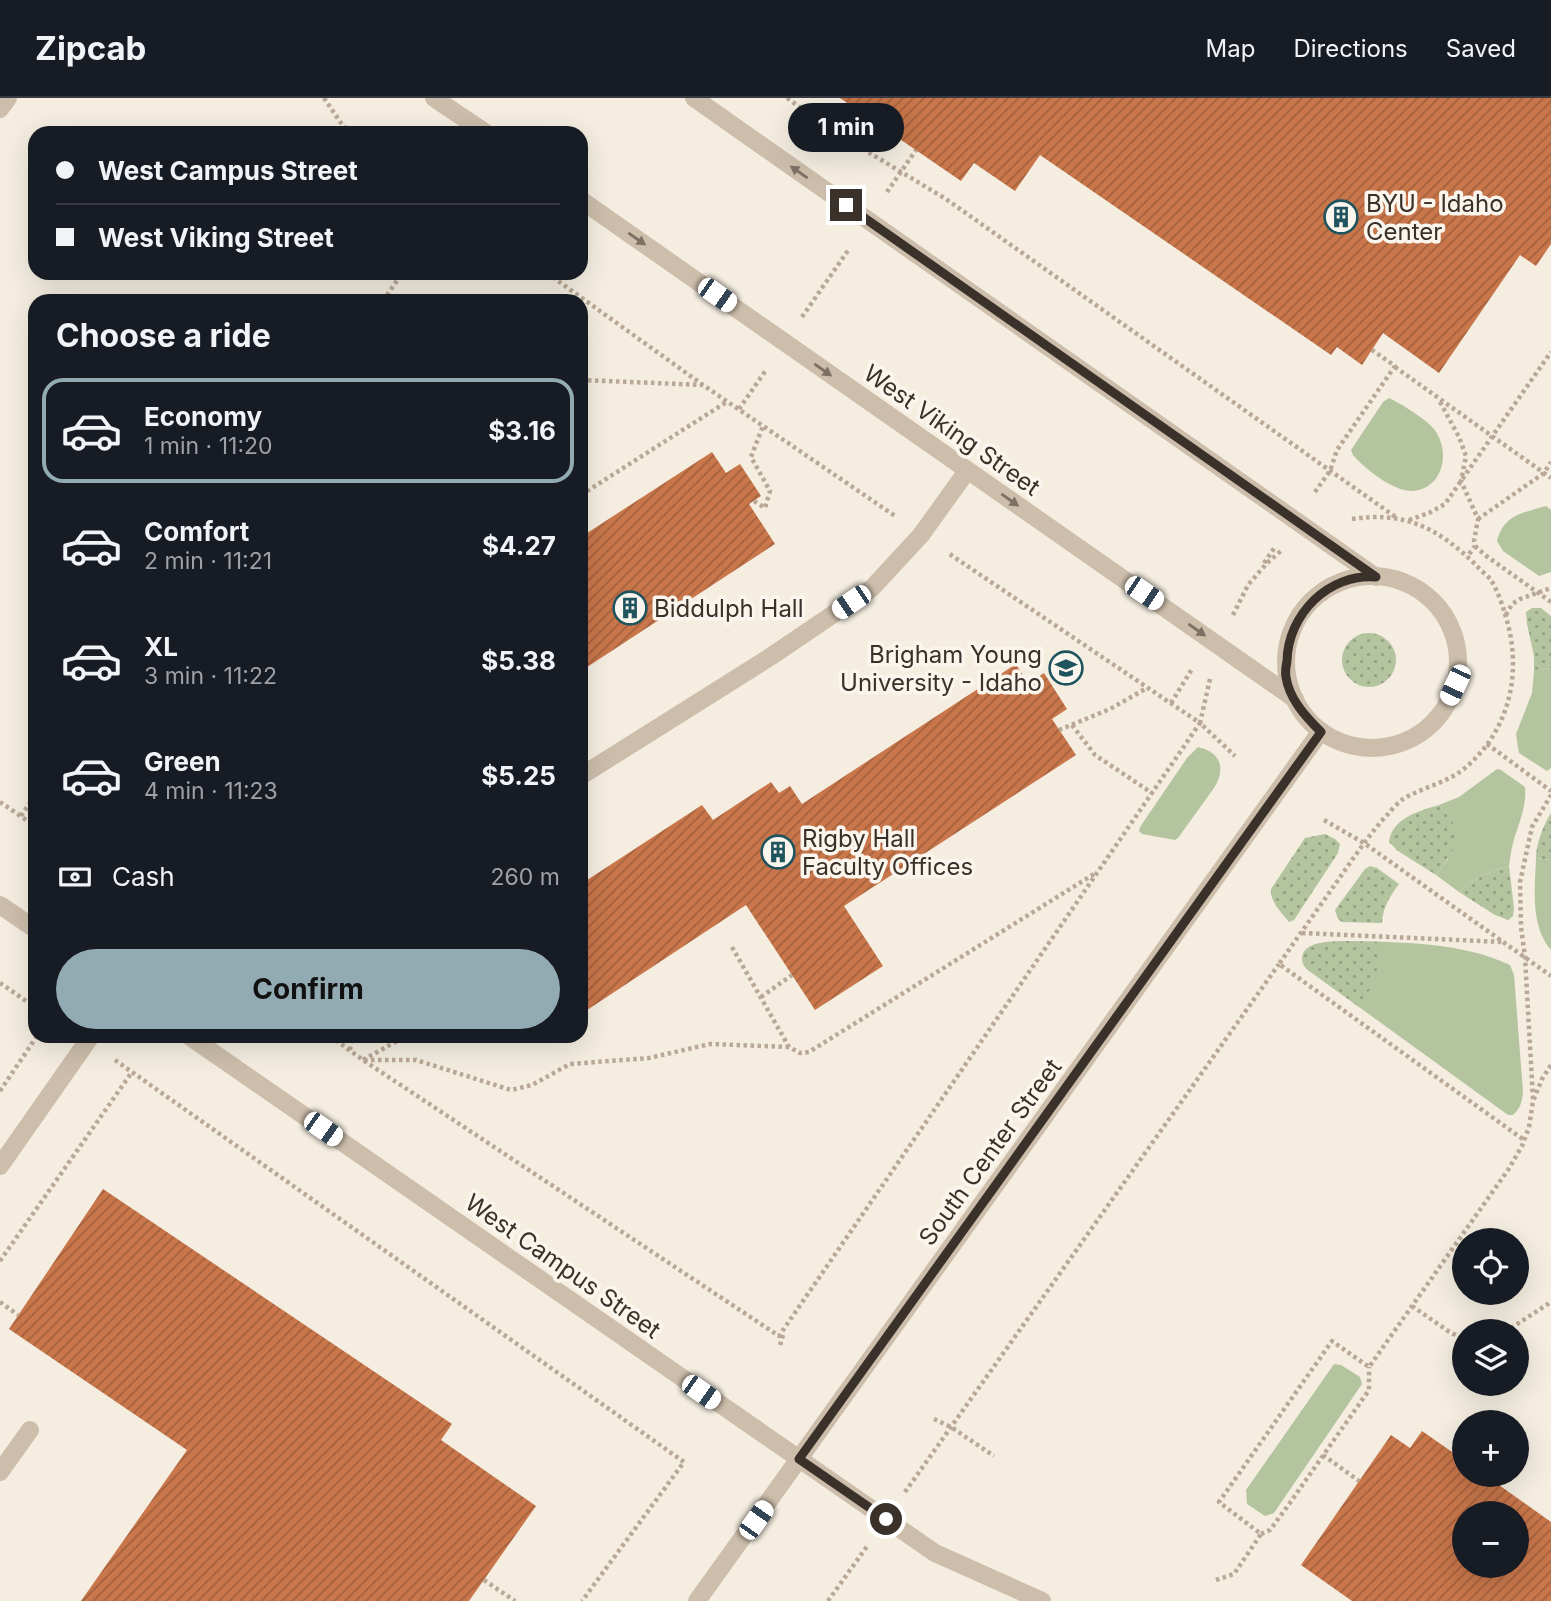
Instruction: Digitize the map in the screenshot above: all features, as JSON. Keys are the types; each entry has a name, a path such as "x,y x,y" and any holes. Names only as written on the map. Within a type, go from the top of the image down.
{"street":[{"path":"0,109 8,98"},
{"path":"435,98 476,126"},
{"path":"694,98 1376,577"},
{"name":"West Viking Street","path":"588,205 1295,699"},
{"path":"588,772 770,657 872,588 921,535 967,471"},
{"path":"1362,576 1376,577 1391,579 1416,589 1438,607 1452,631 1458,658 1455,685 1444,711 1425,730 1401,744 1373,748 1346,745 1321,732 1306,717 1286,678 1287,651 1295,624 1312,601 1335,584 1362,576"},
{"name":"South Center Street","path":"697,1601 1321,732"},
{"path":"0,905 28,924"},
{"path":"0,1166 86,1043"},
{"name":"West Campus Street","path":"199,1043 935,1553 1042,1601"},
{"path":"0,1472 30,1430"}],"path":[{"path":"324,98 343,126"},
{"path":"787,98 835,132 946,199 1399,519"},
{"path":"739,409 916,150"},
{"path":"557,280 576,294"},
{"path":"588,302 921,535 1200,723 1235,756"},
{"path":"1371,350 1551,478"},
{"path":"1408,520 1429,513 1445,503 1551,353"},
{"path":"340,1043 779,1336 1200,723 1219,645 1248,585 1266,563 1286,546 1302,524 1330,471 1337,450 1395,366"},
{"path":"588,380 703,385"},
{"path":"1438,398 1466,456 1461,481 1478,519 1475,546 1551,602"},
{"path":"588,491 728,401"},
{"path":"754,501 765,508 770,491 751,457 763,426"},
{"path":"1478,519 1544,473 1551,462"},
{"path":"828,1601 1364,843 1403,800 1444,782 1464,769 1495,733 1508,705 1514,677 1513,649 1502,603 1490,580 1467,556 1434,532 1408,520 1366,517 1302,524 1248,585"},
{"path":"1467,556 1475,546"},
{"path":"1506,616 1512,604 1520,599 1551,588"},
{"path":"1059,730 1110,709 1147,688"},
{"path":"1072,724 1095,755 1152,793"},
{"path":"1216,1580 1234,1574 1261,1534 1270,1530 1369,1391 1370,1367 1508,1170 1529,1127 1533,1101 1520,882 1532,827 1551,793 1487,744"},
{"path":"0,802 28,821"},
{"path":"21,816 28,806"},
{"path":"1324,820 1364,843 1551,976"},
{"path":"363,1060 416,1060 511,1090 532,1085 570,1064 649,1058 710,1044 789,1047 800,1053 809,1052 1098,871"},
{"path":"1301,933 1504,942"},
{"path":"732,947 789,1047"},
{"path":"1279,964 1524,1140"},
{"path":"761,997 792,975"},
{"path":"0,983 28,1002"},
{"path":"0,1090 32,1043"},
{"path":"95,1043 132,1072 684,1462 582,1601"},
{"path":"350,1050 351,1043"},
{"path":"363,1060 393,1043"},
{"path":"1533,1101 1551,1065"},
{"path":"0,1261 132,1072"},
{"path":"0,1302 18,1315"},
{"path":"1525,1319 1551,1302"},
{"path":"1412,1306 1452,1333"},
{"path":"780,1345 786,1327"},
{"path":"1261,1534 1219,1502 1332,1341 1370,1367"},
{"path":"934,1419 951,1427 994,1456"},
{"path":"1323,1455 1359,1481"},
{"path":"484,1580 515,1601"}],"green space":[{"path":"1389,398 1426,421 1439,438 1443,458 1441,468 1438,476 1423,489 1405,490 1388,483 1365,467 1351,450 1383,402"},
{"path":"1546,506 1551,510 1551,572 1539,576 1503,551 1497,541 1504,525 1510,520 1522,513"},
{"path":"1532,608 1541,608 1551,616 1551,668 1534,671 1526,612"},
{"path":"1369,633 1388,641 1396,660 1388,679 1369,687 1350,679 1342,660 1350,641"},
{"path":"1551,668 1551,768 1547,771 1519,753 1516,734 1532,693 1534,671"},
{"path":"1198,747 1212,753 1219,762 1220,774 1214,788 1175,840 1142,834 1140,827 1187,758"},
{"path":"1497,769 1525,787 1523,809 1509,866 1482,876 1459,892 1436,875 1448,859 1449,817 1439,805 1459,797"},
{"path":"1439,805 1452,822 1456,835 1450,854 1436,875 1398,851 1389,842 1395,827 1401,821"},
{"path":"1551,813 1551,860 1536,858 1540,835"},
{"path":"1325,834 1340,844 1338,853 1294,920 1289,922 1274,903 1271,889 1305,838"},
{"path":"1536,858 1551,860 1551,950 1540,929 1535,906"},
{"path":"1370,866 1399,884 1388,902 1382,923 1342,922 1335,910"},
{"path":"1509,866 1514,908 1513,916 1508,920 1495,915 1459,892 1482,876"},
{"path":"1347,941 1409,943 1451,948 1491,957 1510,965 1514,975 1523,1092 1521,1104 1513,1115 1508,1115 1304,965 1303,954 1311,946"},
{"path":"1347,941 1382,942 1376,976 1359,1007 1308,970 1302,961 1306,949 1311,946"},
{"path":"1334,1364 1341,1365 1360,1377 1362,1384 1274,1513 1265,1516 1247,1504 1246,1490"}],"building":[{"name":"BYU - Idaho Center","path":"840,98 1551,98 1551,244 1536,266 1520,255 1439,373 1383,333 1362,365 1337,347 1331,355 1040,155 1015,191 974,163 961,181"},
{"name":"Biddulph Hall","path":"712,452 726,473 740,464 761,496 749,504 775,544 588,666 588,532"},
{"name":"Rigby Hall Faculty Offices","path":"1016,664 1028,684 1044,673 1067,709 1052,719 1076,755 844,906 883,966 815,1010 746,905 588,1009 588,879 702,805 713,820 771,782 779,793 790,786 802,804"},
{"path":"103,1189 452,1424 441,1440 536,1506 469,1601 81,1601 187,1450 9,1329"},
{"path":"1422,1431 1452,1452 1452,1487 1502,1487 1522,1501 1452,1501 1452,1578 1529,1578 1529,1506 1551,1522 1551,1601 1352,1601 1301,1565 1391,1435 1410,1448"}],"place":[{"name":"BYU - Idaho Center","path":"1341,217"},
{"name":"Biddulph Hall","path":"630,608"},
{"name":"Brigham Young University - Idaho","path":"1066,668"},
{"name":"Rigby Hall Faculty Offices","path":"778,852"}],"route":[{"path":"846,205 1376,577 1362,576 1335,584 1312,601 1295,624 1287,651 1286,678 1306,717 1321,732 799,1459 886,1519"}]}
